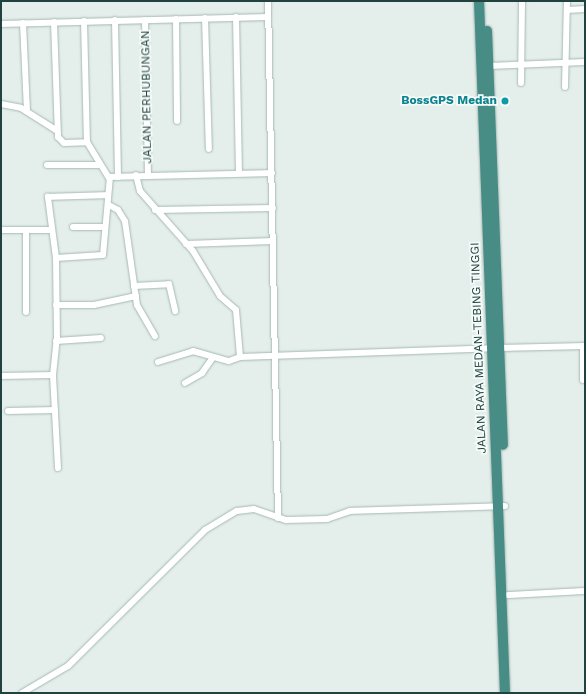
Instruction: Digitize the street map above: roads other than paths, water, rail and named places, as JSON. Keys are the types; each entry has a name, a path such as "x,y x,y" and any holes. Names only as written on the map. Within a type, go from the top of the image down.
{"highway":[{"name":"JALAN RAYA MEDAN-TEBING TINGGI","path":"479,1 496,348"},
{"name":"JALAN RAYA MEDAN-TEBING TINGGI","path":"486,1 506,693"},
{"name":"JALAN RAYA MEDAN-TEBING TINGGI","path":"501,507 508,595 511,693"}],"street":[{"path":"268,1 278,518"},
{"path":"521,83 522,1"},
{"path":"565,87 567,64 566,1"},
{"path":"567,10 585,9"},
{"path":"236,17 239,173"},
{"path":"1,24 268,17"},
{"path":"205,18 209,149"},
{"path":"176,19 177,121"},
{"path":"115,20 118,176"},
{"name":"JALAN PERHUBUNGAN","path":"145,20 148,175"},
{"path":"56,258 102,256 104,212 109,205 109,178 87,142 84,21"},
{"path":"54,22 56,130 61,142 87,142"},
{"path":"23,23 27,111"},
{"path":"489,66 522,66 585,62"},
{"path":"1,104 27,111 56,130"},
{"path":"47,165 100,165"},
{"path":"109,178 136,175 272,173"},
{"path":"136,175 138,186 155,210 186,244 220,296 239,314 240,357"},
{"path":"58,468 53,375 56,341 56,258 51,230 48,197 108,195"},
{"path":"109,205 118,210 125,222 136,296 155,336"},
{"path":"155,210 273,208"},
{"path":"73,227 104,227"},
{"path":"1,230 26,232 51,230"},
{"path":"26,232 26,312"},
{"path":"186,244 273,241"},
{"path":"134,286 169,284 175,311"},
{"path":"56,306 94,305 136,296"},
{"path":"56,341 101,338"},
{"path":"158,362 193,351 232,361 240,357 584,346 583,380"},
{"path":"185,383 202,373 213,357"},
{"path":"1,376 53,375"},
{"path":"8,411 55,410"},
{"path":"22,693 68,666 218,520 246,508 278,518 326,519 350,511 501,507"},
{"path":"508,595 585,591"}],"place":[{"name":"BossGPS Medan","path":"505,101"}]}
